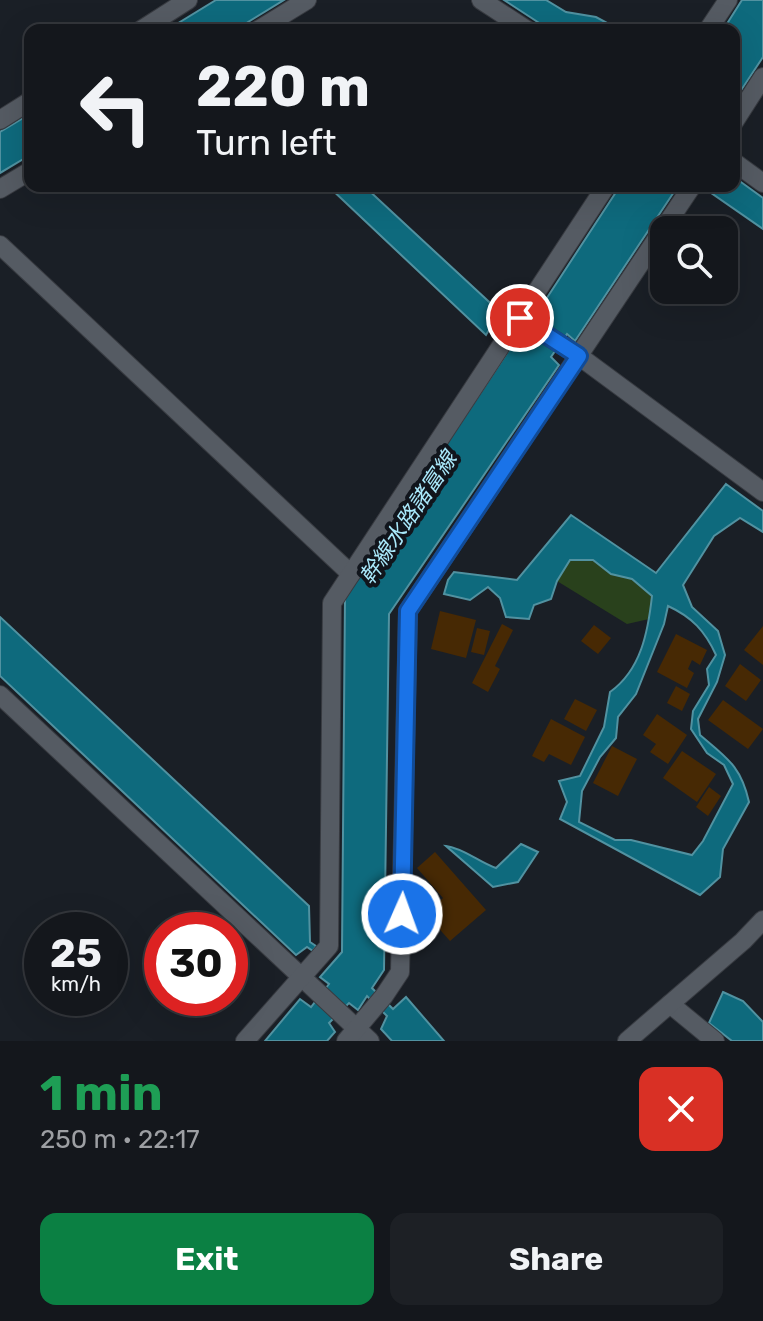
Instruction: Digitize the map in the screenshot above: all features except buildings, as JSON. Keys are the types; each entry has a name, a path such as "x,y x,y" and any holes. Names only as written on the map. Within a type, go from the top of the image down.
{"street":[{"path":"150,24 188,0"},
{"path":"268,24 307,0"},
{"path":"481,0 518,24"},
{"path":"712,24 728,0"},
{"path":"740,113 763,77"},
{"path":"1,117 24,104"},
{"path":"740,166 763,183"},
{"path":"0,189 24,175"},
{"path":"245,1041 308,984 329,946 332,603 526,322 602,192"},
{"path":"0,695 308,984 354,1032 400,972 408,611 688,192"},
{"path":"0,245 351,574"},
{"path":"526,322 579,356 763,492"},
{"path":"627,1041 763,920"},
{"path":"670,1004 715,1041"}],"green space":[{"path":"570,560 593,560 611,574 632,579 652,596 649,619 627,624 557,581"}],"water":[{"path":"216,0 284,0 245,24 177,24"},
{"path":"504,0 546,0 566,12 596,17 609,24 541,24"},
{"path":"742,0 763,0 763,57 740,92 740,24 727,24"},
{"path":"24,118 24,159 0,173 0,132"},
{"path":"740,181 763,198 763,229 710,192 740,192"},
{"path":"334,192 370,192 500,312 486,335"},
{"name":"幹線水路諸富線","path":"616,192 674,192 658,216 650,216 650,228 575,341 567,334 551,357 559,365 389,614 384,970 372,988 393,1009 406,997 444,1041 392,1041 381,1029 387,1016 367,996 358,1010 349,1003 329,1023 335,1032 327,1041 265,1041 300,999 311,1007 329,984 320,977 342,952 345,596 517,338 527,342 542,318 537,313"},
{"path":"726,484 763,511 763,532 740,518 714,536 683,585 692,607 718,631 725,655 717,682 698,719 700,735 737,771 749,802 723,849 720,877 700,895 560,819 567,802 559,781 580,776 604,727 610,692 629,673 641,649 652,596 632,579 611,574 593,560 570,560 557,581 551,599 534,605 529,619 506,617 500,598 488,587 470,600 444,594 454,572 517,580 571,515 656,573","holes":["668,606 697,626 716,655 707,669 709,685 693,711 691,729 707,753 724,765 733,784 703,841 692,855 631,840 615,840 579,822 582,791 600,757 616,738 618,717 636,694"]},
{"path":"0,617 309,906 310,942 316,946 313,951 307,947 296,955 0,676"},
{"path":"521,844 538,852 518,882 493,887 446,846 459,849 496,868"},
{"path":"723,992 743,1001 763,1022 763,1041 732,1041 709,1023"}],"route":[{"path":"402,914 408,611 579,356 520,318"}]}
